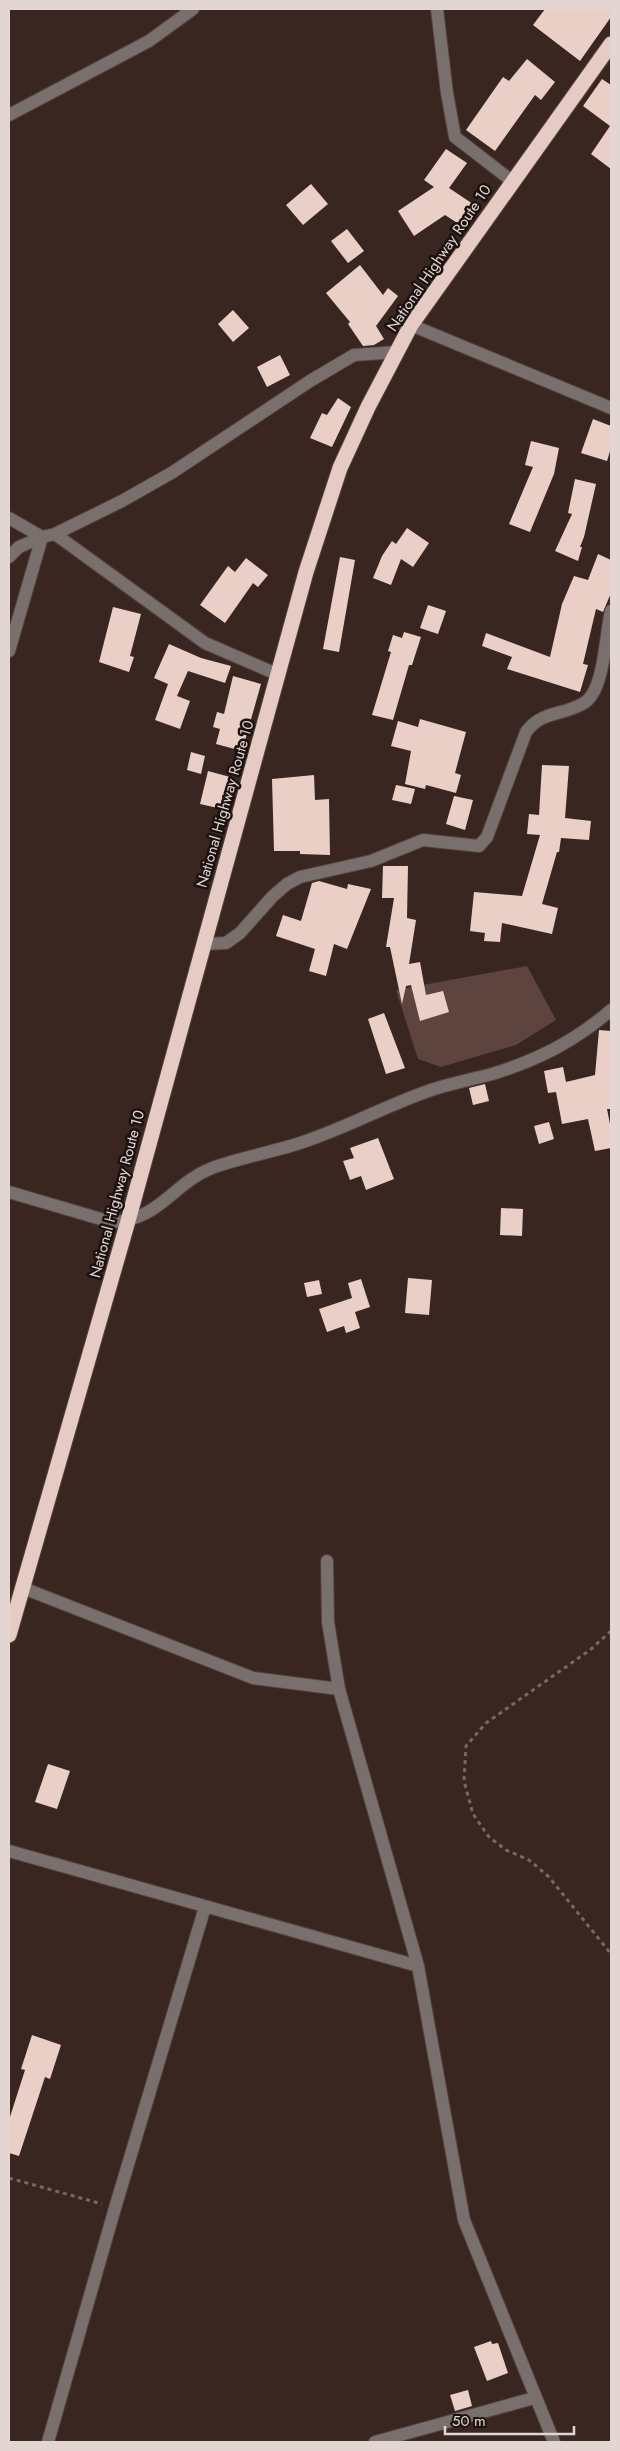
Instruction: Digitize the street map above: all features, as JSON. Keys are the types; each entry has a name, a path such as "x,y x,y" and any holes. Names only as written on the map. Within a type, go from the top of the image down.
{"highway":[{"name":"National Highway Route 10","path":"9,1635 128,1222 306,572 340,468 368,406 411,325 611,44"}],"street":[{"path":"9,115 149,41 193,9"},
{"path":"437,9 447,93 455,137 512,181"},
{"path":"411,325 611,408"},
{"path":"9,557 19,547 122,501 173,472 310,381 354,355 396,352"},
{"path":"9,518 49,535 204,643 279,675"},
{"path":"9,651 49,535"},
{"path":"204,944 226,943 240,933 273,896 287,884 300,878 371,861 423,840 479,846 487,837 526,732 534,721 585,703 597,686 608,647 611,611"},
{"path":"9,1192 112,1222 128,1222 148,1214 187,1181 212,1168 303,1142 434,1089 493,1073 558,1049 579,1036 611,1010"},
{"path":"327,1561 328,1622 339,1689 418,1966 464,2220 534,2398 554,2442"},
{"path":"23,1588 253,1678 339,1689"},
{"path":"9,1850 418,1966"},
{"path":"48,2442 115,2208 205,1907"},
{"path":"375,2442 534,2398"}],"path":[{"path":"611,1632 486,1723 466,1746 464,1781 473,1814 489,1837 506,1850 529,1860 549,1877 611,1954"},
{"path":"9,2178 115,2208"}],"shaded area":[{"path":"527,966 556,1020 516,1045 441,1067 418,1059 396,990"}],"building":[{"path":"545,9 611,9 611,17 580,61 533,25"},
{"path":"527,59 555,82 541,100 535,95 495,151 466,130 503,77 509,81"},
{"path":"602,79 611,85 611,169 591,154 610,126 583,106"},
{"path":"446,149 467,163 449,188 476,206 462,226 445,215 414,236 398,211 434,187 424,180"},
{"path":"311,184 328,204 303,225 286,205"},
{"path":"347,229 364,251 348,263 331,241"},
{"path":"360,265 383,295 388,288 398,296 376,326 384,339 374,345 363,346 348,324 350,322 326,293"},
{"path":"233,310 249,328 233,342 218,324"},
{"path":"280,355 290,375 267,387 257,367"},
{"path":"338,398 351,407 332,447 310,438 322,413 327,415"},
{"path":"593,419 611,426 611,448 607,461 581,453"},
{"path":"531,441 559,448 554,474 530,532 509,524 533,467 525,465"},
{"path":"575,479 596,484 578,561 555,551 572,514 568,513"},
{"path":"407,528 429,543 413,567 401,559 391,585 373,578 382,556 392,541 396,544"},
{"path":"598,554 611,560 611,593 603,612 596,609 583,664 588,665 580,692 507,669 512,657 482,646 486,633 550,657 562,604 574,576 588,580"},
{"path":"340,557 355,560 339,652 323,649"},
{"path":"246,558 268,575 258,587 253,583 225,623 200,605 228,566 235,572"},
{"path":"428,605 446,611 438,634 420,628"},
{"path":"113,607 141,614 130,656 134,657 129,672 99,662"},
{"path":"404,632 421,637 412,665 409,665 393,720 372,715 391,652 388,651 393,635 402,638"},
{"path":"169,644 201,658 231,666 225,683 188,671 177,696 190,701 180,729 155,720 168,684 154,678"},
{"path":"233,676 261,684 242,751 216,744 220,729 213,727 217,712 224,714"},
{"path":"420,719 466,732 455,773 461,775 456,793 426,785 425,789 405,784 411,751 391,746 398,721 418,727"},
{"path":"191,752 205,756 201,774 187,770"},
{"path":"542,765 569,766 565,818 591,821 589,840 561,838 559,852 557,852 542,904 558,908 552,934 502,923 500,942 484,941 485,933 470,931 474,892 522,896 540,835 527,834 529,814 539,815"},
{"path":"208,771 230,777 222,809 200,804"},
{"path":"314,775 315,800 329,799 330,855 300,854 300,851 274,851 272,779"},
{"path":"396,785 415,789 411,804 392,800"},
{"path":"454,796 473,800 465,830 446,824"},
{"path":"383,866 408,866 407,918 416,920 409,964 420,962 426,995 443,991 449,1012 420,1021 411,985 406,986 402,1004 390,947 386,947 394,898 382,898"},
{"path":"319,881 347,889 348,884 371,889 347,949 334,944 326,976 309,971 315,949 276,936 283,915 301,921 312,883"},
{"path":"384,1013 405,1068 386,1074 368,1019"},
{"path":"599,1030 611,1031 611,1109 607,1109 611,1129 611,1148 595,1151 588,1119 562,1124 556,1092 548,1093 544,1071 563,1067 566,1082 595,1075"},
{"path":"485,1084 489,1101 473,1105 469,1088"},
{"path":"549,1122 554,1139 539,1144 534,1126"},
{"path":"378,1138 394,1179 366,1190 361,1176 350,1180 343,1161 354,1158 350,1148"},
{"path":"501,1208 523,1209 522,1236 500,1235"},
{"path":"408,1278 432,1280 429,1315 405,1313"},
{"path":"361,1279 370,1307 355,1312 360,1328 346,1333 344,1326 327,1332 319,1309 352,1298 348,1283"},
{"path":"319,1280 322,1294 307,1297 304,1283"},
{"path":"48,1764 70,1771 57,1809 35,1802"},
{"path":"32,2035 61,2045 50,2079 45,2077 19,2156 9,2153 9,2120 25,2070 21,2069"},
{"path":"491,2341 492,2344 498,2343 508,2373 487,2381 474,2347"},
{"path":"468,2390 472,2406 455,2411 450,2395"}]}
